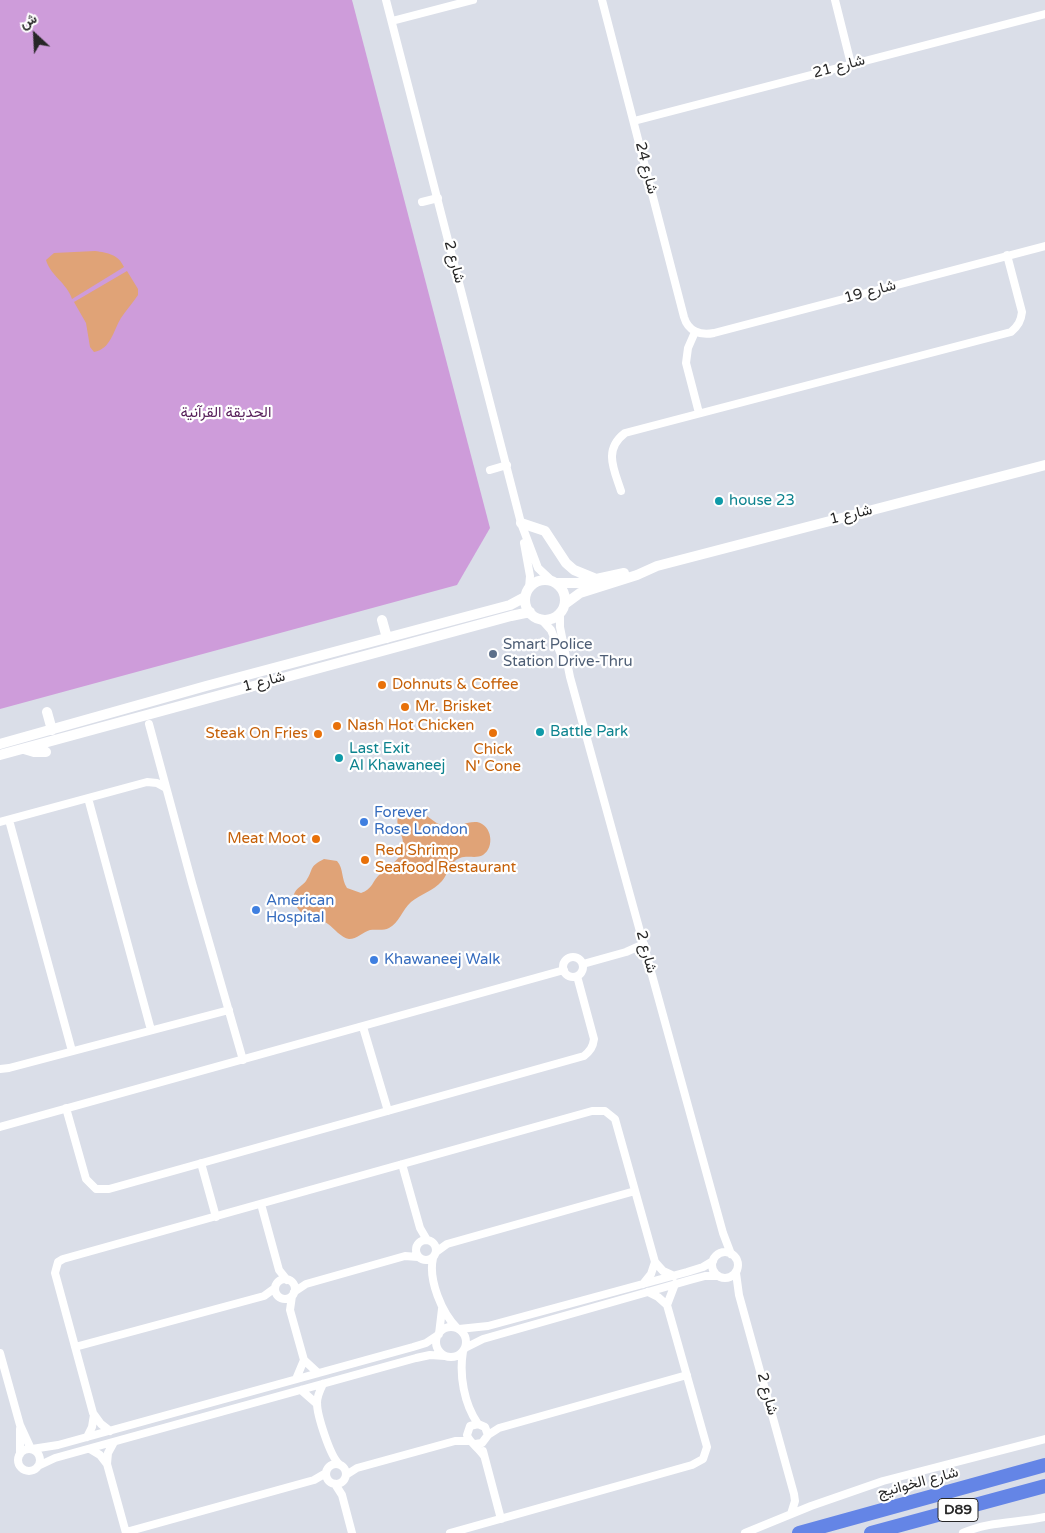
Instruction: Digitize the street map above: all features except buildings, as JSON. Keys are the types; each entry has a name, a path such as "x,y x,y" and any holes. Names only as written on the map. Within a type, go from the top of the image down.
{"highway":[{"name":"شارع الخوانيج","path":"802,1532 1045,1465"},
{"name":"D89","path":"871,1533 1045,1486"}],"street":[{"name":"شارع 2","path":"386,0 522,524 530,576 527,593"},
{"path":"392,21 473,0"},
{"name":"شارع 24","path":"602,0 686,322 695,332"},
{"path":"835,0 851,64"},
{"name":"شارع 21","path":"634,120 1045,14"},
{"path":"422,202 438,198"},
{"name":"شارع 19","path":"695,332 704,334 714,333 1045,246"},
{"path":"621,491 611,456 613,447 625,433 1011,332 1021,320 1022,312 1007,255"},
{"path":"695,332 688,348 686,363 698,413"},
{"path":"490,470 507,465"},
{"name":"شارع 1","path":"554,582 570,584 657,566 1045,465"},
{"name":"شارع 2","path":"522,524 538,568 554,582"},
{"path":"522,524 544,530 566,563 574,570 596,579"},
{"name":"شارع 1","path":"565,604 580,592 637,575 657,566"},
{"path":"539,581 554,582 563,590 565,604 560,614 552,619 542,620 535,617 526,605 527,593 539,581"},
{"name":"شارع 1","path":"0,744 510,605 527,593"},
{"name":"شارع 1","path":"0,755 530,612"},
{"name":"شارع 2","path":"560,614 560,626 568,671 723,1233 731,1254"},
{"path":"382,620 387,638"},
{"name":"شارع 2","path":"542,620 551,630 568,671"},
{"path":"47,712 52,730"},
{"path":"149,724 243,1060"},
{"path":"23,748 34,752 46,752"},
{"path":"147,782 160,767"},
{"path":"0,822 147,782 157,783 166,788"},
{"path":"88,798 151,1030"},
{"path":"9,820 72,1052"},
{"path":"583,964 644,947"},
{"path":"570,957 579,958 583,964 582,972 577,976 569,976 564,970 564,964 570,957"},
{"path":"0,1127 564,970"},
{"path":"66,1108 86,1179 96,1189 109,1189 584,1056 593,1046 594,1039 577,976"},
{"path":"0,1069 72,1052 229,1010"},
{"path":"363,1027 388,1111"},
{"path":"110,1431 94,1415 55,1273 58,1262 68,1257 598,1110 605,1111 616,1119 655,1262 674,1280"},
{"path":"201,1163 216,1217"},
{"path":"402,1164 420,1228 419,1252 431,1269 442,1309 466,1337 461,1377"},
{"path":"434,1255 447,1244 635,1191"},
{"path":"261,1204 279,1270 276,1285 280,1298 290,1310 304,1360 318,1373"},
{"path":"420,1228 430,1241 434,1255 431,1269"},
{"name":"شارع 2","path":"716,1258 723,1233"},
{"path":"430,1241 447,1244"},
{"path":"419,1252 430,1241"},
{"path":"75,1348 264,1296 287,1299 306,1284 419,1252 434,1255"},
{"path":"20,1425 19,1462 23,1468 31,1470 55,1458 423,1356 455,1357 464,1349 483,1339 648,1292 674,1280 703,1268 724,1253 731,1254 737,1261 736,1273 731,1277 705,1276 674,1280 643,1284 488,1326 458,1329 447,1328 420,1345 51,1447 25,1450 20,1454"},
{"path":"716,1258 713,1268 721,1277"},
{"path":"643,1284 651,1274 655,1262"},
{"path":"279,1270 294,1286 290,1310"},
{"name":"شارع 2","path":"736,1273 739,1295 794,1494 794,1508 791,1514"},
{"name":"شارع 2","path":"721,1277 739,1295"},
{"path":"450,1533 698,1463 703,1459 706,1447 667,1305 674,1280"},
{"path":"264,1296 276,1285 289,1281 306,1284"},
{"path":"648,1292 658,1297 667,1305"},
{"path":"442,1309 437,1347 461,1377 472,1413 470,1436 484,1456 501,1519"},
{"path":"0,1352 20,1425 31,1449 36,1451 40,1458 38,1466"},
{"path":"296,1379 304,1360"},
{"path":"486,1439 499,1428 686,1375"},
{"path":"324,1384 317,1404 331,1454 334,1477 342,1495 352,1533"},
{"path":"301,1390 317,1404"},
{"path":"472,1413 482,1425 486,1439 484,1456"},
{"path":"87,1437 92,1427 94,1415"},
{"path":"482,1425 499,1428"},
{"path":"114,1442 108,1453 107,1464 126,1532 314,1480 334,1477 357,1468 455,1441 470,1436 482,1425"},
{"path":"470,1436 486,1439"},
{"path":"745,1533 811,1506 883,1481 1045,1439"},
{"path":"90,1449 100,1455 107,1464"},
{"path":"331,1454 341,1465"},
{"path":"334,1477 333,1464 357,1468"},
{"path":"334,1477 341,1465"},
{"path":"794,1494 804,1503 811,1506"},
{"path":"963,1533 981,1526 1016,1523 1045,1517"}],"green space":[{"name":"الحديقة القرآنية","path":"0,0 352,0 490,528 457,585 0,709"}],"shaded area":[{"path":"95,251 116,257 124,267 72,299 70,293 51,270 46,260 54,253"},
{"path":"127,271 138,289 138,295 121,318 108,343 100,350 94,352 90,347 86,323 74,302"},
{"path":"414,809 448,827 473,822 482,824 486,827 490,837 487,851 480,856 463,857 457,860 451,865 442,881 411,902 395,923 387,929 370,930 349,939 340,935 326,922 310,918 300,911 295,904 295,892 306,881 313,866 324,859 337,861 341,867 347,888 361,893 368,890 378,876 401,854 403,843 397,821 398,817 405,811"}],"place":[{"name":"house 23","path":"719,501"},
{"name":"Smart Police Station Drive-Thru","path":"493,654"},
{"name":"Dohnuts & Coffee","path":"382,685"},
{"name":"Mr. Brisket","path":"405,707"},
{"name":"Nash Hot Chicken","path":"337,726"},
{"name":"Battle Park","path":"540,732"},
{"name":"Chick N' Cone","path":"493,733"},
{"name":"Steak On Fries","path":"318,734"},
{"name":"Last Exit Al Khawaneej","path":"339,758"},
{"name":"Forever Rose London","path":"364,822"},
{"name":"Meat Moot","path":"316,839"},
{"name":"Red Shrimp Seafood Restaurant","path":"365,860"},
{"name":"American Hospital","path":"256,910"},
{"name":"Khawaneej Walk","path":"374,960"}]}
